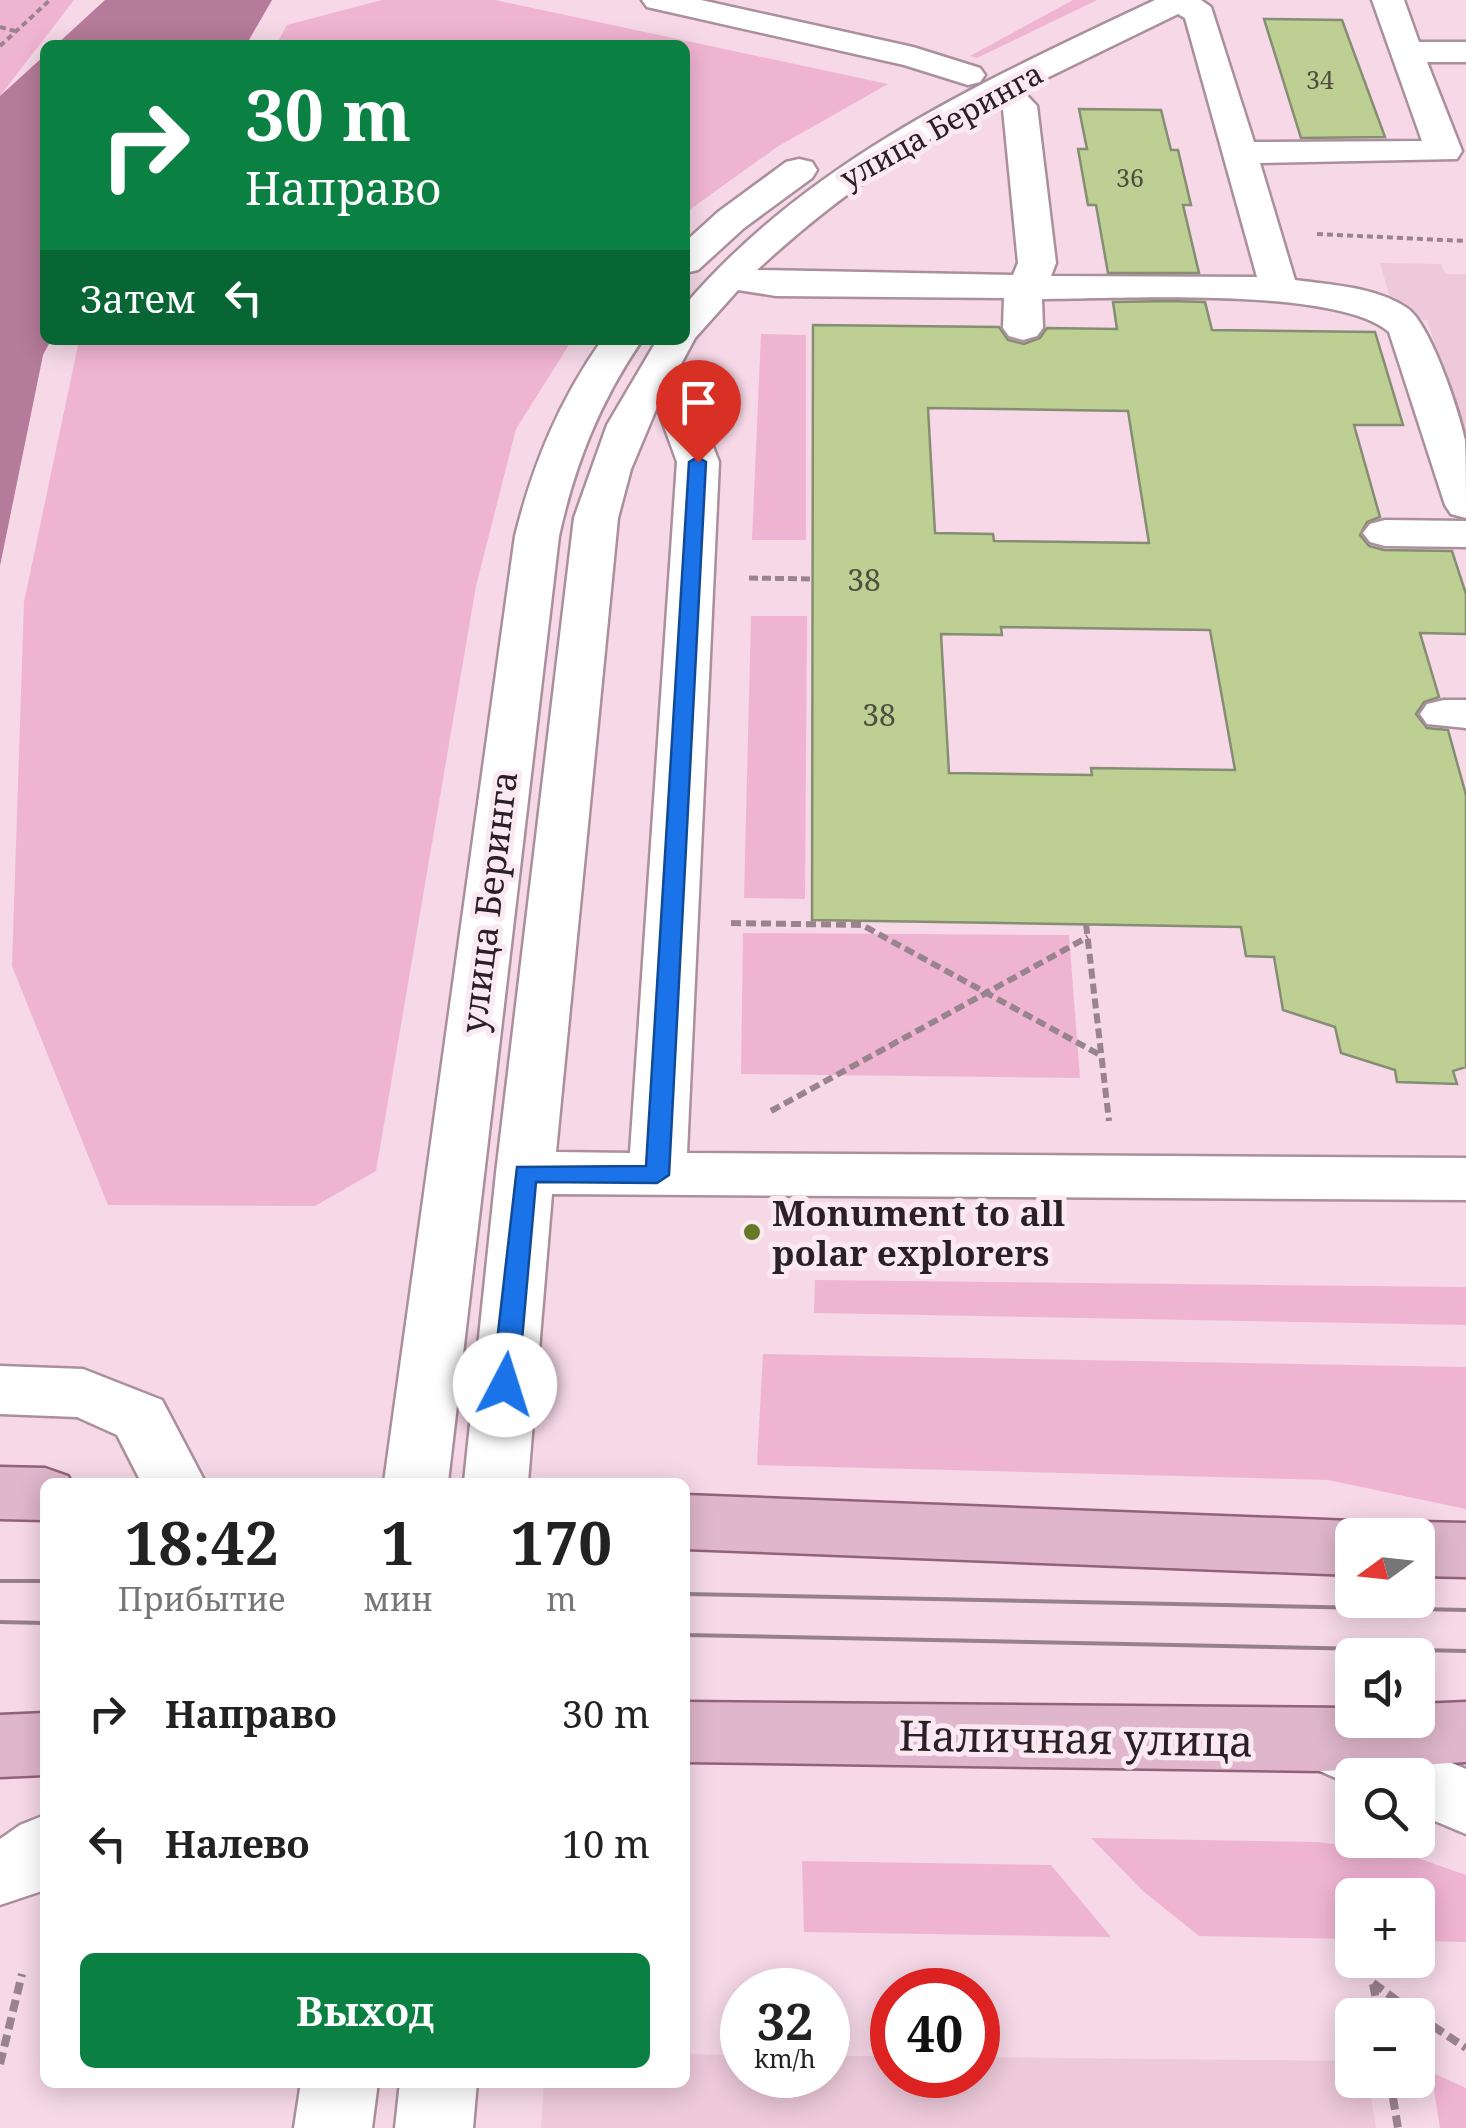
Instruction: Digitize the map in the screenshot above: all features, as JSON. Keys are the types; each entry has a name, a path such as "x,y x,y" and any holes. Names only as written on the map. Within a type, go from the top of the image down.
{"main road":[{"path":"0,1493 40,1494"},
{"path":"690,1522 1335,1547"},
{"path":"1435,1549 1466,1550"},
{"name":"Наличная улица","path":"690,1732 1324,1740 1466,1732"},
{"path":"0,1746 40,1744"}],"street":[{"path":"658,0 913,57 984,82 1020,106 1036,262 1020,304 1023,328"},
{"name":"улица Беринга","path":"690,315 789,220 856,168 984,82 1125,0"},
{"path":"1181,0 1200,14 1280,289"},
{"name":"улица Беринга","path":"690,257 731,220 823,154 1181,0"},
{"path":"1239,153 1444,151 1388,0"},
{"path":"1410,62 1466,52"},
{"path":"1410,62 1466,73"},
{"path":"730,277 776,285 1280,289 1376,307 1396,315 1406,327 1466,505"},
{"name":"улица Беринга","path":"417,1478 538,536 557,454 582,402 658,345"},
{"name":"улица Беринга","path":"496,1478 525,1173 596,518 617,442 660,345"},
{"path":"657,1175 698,462 662,345"},
{"path":"1385,534 1466,534"},
{"path":"525,1173 1466,1179"},
{"path":"0,1390 83,1393 140,1418 171,1478"},
{"path":"1324,1740 1365,1758"},
{"path":"1435,1788 1466,1802"},
{"path":"0,1872 16,1868 40,1851"},
{"path":"334,2128 339,2088"},
{"path":"434,2128 438,2088"}],"path":[{"path":"0,46 50,0"},
{"path":"0,27 15,31"},
{"path":"1377,236 1466,241"},
{"path":"768,579 813,580"},
{"path":"729,924 862,925 1102,1056"},
{"path":"1086,924 1116,1177"},
{"path":"771,1111 1088,937"},
{"path":"0,2064 22,1974"},
{"path":"1375,1998 1373,1983 1394,1998"},
{"path":"1435,2027 1466,2048"},
{"path":"1393,2098 1398,2128"}],"shaded area":[{"path":"0,0 74,0 40,40 0,96"},
{"path":"105,0 272,0 249,40 61,40"},
{"path":"382,0 495,0 682,40 279,40 287,25"},
{"path":"1073,0 1097,0 977,58 970,56"},
{"path":"690,42 888,84 777,147 690,209"},
{"path":"40,60 40,345 48,345 43,355 0,566 0,96"},
{"path":"1380,263 1441,264 1445,274 1466,274 1466,438 1427,320 1396,319"},
{"path":"761,334 806,335 806,540 752,540"},
{"path":"78,345 569,345 516,429 476,586 376,1171 315,1206 108,1205 12,966 24,602"},
{"path":"751,616 807,616 805,899 744,898"},
{"path":"743,933 1069,935 1080,1078 741,1074"},
{"path":"815,1280 1466,1287 1466,1325 814,1313"},
{"path":"763,1354 1466,1367 1466,1509 1328,1480 757,1465"},
{"path":"1091,1838 1335,1844 1335,1858 1417,1858 1466,1875 1466,1942 1435,1941 1435,1878 1335,1878 1335,1939 1199,1936 1143,1891"},
{"path":"802,1861 1051,1865 1111,1937 804,1932"},
{"path":"690,2054 720,2055 720,2098 850,2098 850,2056 870,2056 870,2098 1000,2098 1000,2057 1335,2061 1335,2098 1371,2098 1376,2128 541,2128 544,2088 690,2088"},
{"path":"1435,2074 1466,2088 1466,2128 1440,2128"}],"building":[{"path":"1264,19 1342,20 1385,137 1301,138"},
{"path":"1079,109 1161,110 1171,150 1178,150 1191,205 1183,205 1199,273 1108,273 1096,205 1088,205 1078,149 1087,149"},
{"path":"1113,302 1205,302 1212,330 1375,332 1403,425 1354,425 1380,517 1367,522 1360,535 1369,546 1384,550 1452,551 1466,594 1466,634 1420,633 1439,697 1424,702 1416,714 1427,728 1448,730 1466,795 1466,1067 1453,1071 1457,1084 1397,1082 1395,1070 1341,1053 1335,1027 1283,1010 1274,957 1246,956 1241,927 812,920 813,325 999,327 1008,340 1024,344 1040,338 1047,328 1117,329","holes":["928,408 1128,411 1149,543 994,541 993,534 935,533","1001,627 1210,630 1235,770 1091,768 1092,775 949,773 941,634 1002,635"]}],"tram line":[{"path":"0,1581 40,1581"},
{"path":"690,1594 1466,1610"},
{"path":"0,1622 40,1623"},
{"path":"690,1635 1466,1651"}],"place":[{"name":"Monument to all polar explorers","path":"752,1232"}],"route":[{"path":"505,1385 525,1173 657,1175 698,462"}]}
